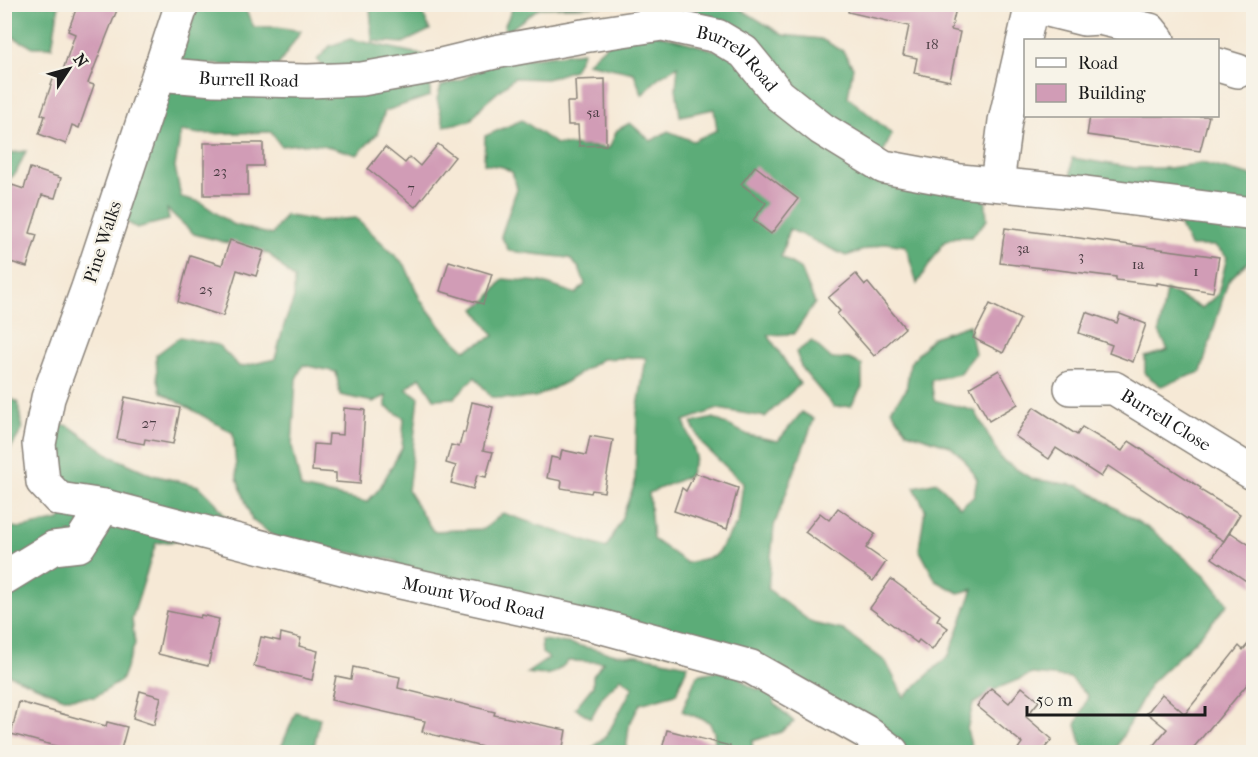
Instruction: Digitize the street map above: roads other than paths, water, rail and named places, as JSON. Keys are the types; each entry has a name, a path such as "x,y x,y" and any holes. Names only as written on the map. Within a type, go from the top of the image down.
{"street":[{"name":"Pine Walks","path":"42,482 39,444 48,398 88,288 182,4"},
{"path":"1024,39 1032,5 1084,19 1099,18 1150,30 1157,39"},
{"name":"Burrell Road","path":"159,74 249,80 362,79 441,65 495,52 662,24 717,36 744,52 779,95 822,129 884,167 960,181 1109,195 1254,214"},
{"path":"997,184 1005,121 1024,39"},
{"name":"Burrell Close","path":"1071,388 1114,388 1254,474"},
{"name":"Mount Wood Road","path":"42,482 59,499 104,506 373,576 592,624 752,667 866,732 892,753"},
{"path":"4,578 53,548 79,545 104,506"}]}
